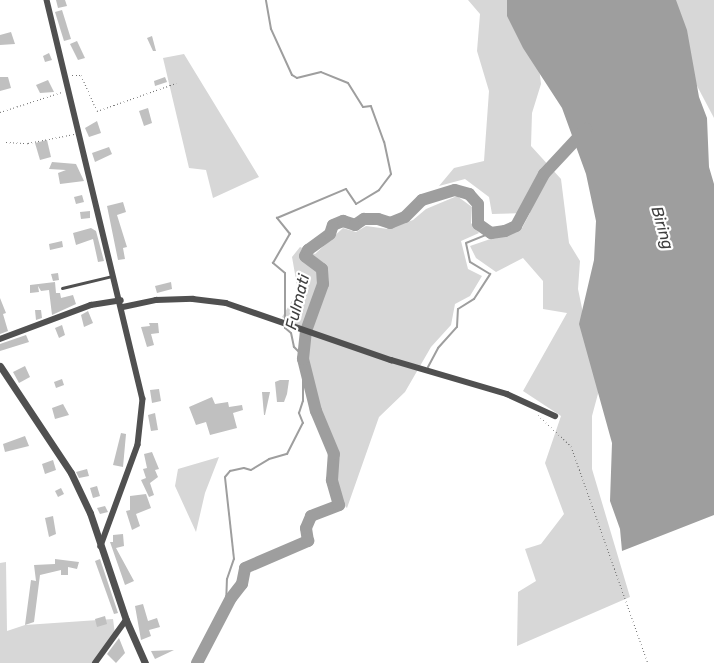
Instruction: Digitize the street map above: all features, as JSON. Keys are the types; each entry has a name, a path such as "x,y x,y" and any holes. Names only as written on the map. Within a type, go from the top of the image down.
{"street":[{"path":"47,0 70,90 112,276 123,307 143,399 138,445 101,546"},
{"path":"123,307 156,300 194,299 226,303 383,357 507,394 555,416"},
{"path":"0,339 91,305 121,300"},
{"path":"0,366 71,473 101,546 126,620 145,663"},
{"path":"95,663 126,620"}],"lane":[{"path":"62,288 112,276"}],"path":[{"path":"66,76 81,75 97,111 176,83"},
{"path":"0,112 70,90"},
{"path":"6,142 28,143 79,132"},
{"path":"535,413 571,446 648,663"}],"shaded area":[{"path":"468,0 531,0 541,84 532,113 531,146 561,179 569,243 580,261 578,289 599,390 592,416 592,469 630,597 517,646 518,592 536,581 525,549 541,544 564,514 545,463 561,416 523,391 567,313 543,309 543,281 523,258 496,272 476,258 470,246 522,228 530,213 492,214 489,197 465,179 439,186 454,168 484,161 489,91 477,51 480,14"},
{"path":"657,0 714,0 714,118 677,48"},
{"path":"184,54 259,177 213,198 206,170 189,168 163,58"},
{"path":"457,196 472,207 471,223 479,233 461,241 468,269 482,276 470,296 455,304 451,325 431,347 405,392 379,417 347,508 338,499 332,480 334,454 309,409 305,343 308,334 282,317 298,291 292,257 300,247 315,254 343,228 356,232 366,226 388,229 413,220 426,209"},
{"path":"219,457 205,493 196,532 175,486 178,469"},
{"path":"6,562 7,631 25,625 113,619 115,634 97,663 0,663 0,563"}],"water":[{"name":"Biring","path":"507,0 676,0 687,30 699,97 707,118 709,167 714,184 714,515 622,551 620,529 610,501 612,443 579,324 594,260 596,221 586,174 562,108 523,48 507,16"}],"building":[{"path":"56,0 65,0 67,6 58,8"},
{"path":"62,10 71,39 64,41 55,12"},
{"path":"11,32 15,44 0,45 0,35"},
{"path":"152,36 156,51 153,51 147,38"},
{"path":"77,41 85,58 78,60 70,44"},
{"path":"49,53 52,60 45,62 43,56"},
{"path":"0,77 8,77 11,88 0,91"},
{"path":"165,77 167,82 155,86 154,81"},
{"path":"48,80 54,92 40,93 36,85"},
{"path":"148,108 152,123 144,126 139,111"},
{"path":"97,121 101,133 89,137 85,128"},
{"path":"47,140 51,157 40,160 35,143"},
{"path":"109,147 112,154 95,162 92,153"},
{"path":"52,162 76,164 84,181 60,184 58,173 66,170 49,169"},
{"path":"82,195 84,202 76,204 74,197"},
{"path":"123,202 126,212 117,215 127,247 123,248 125,259 118,260 107,206"},
{"path":"90,211 90,218 81,219 80,212"},
{"path":"91,228 96,231 104,261 98,262 93,239 76,245 73,233"},
{"path":"62,241 63,247 50,250 49,244"},
{"path":"58,273 59,280 53,281 51,274"},
{"path":"55,282 56,293 60,293 61,298 73,295 76,304 52,315 49,290 41,291 38,286 39,292 30,293 30,285"},
{"path":"171,282 172,289 157,293 155,286"},
{"path":"0,298 6,313 3,314 8,331 0,334"},
{"path":"35,310 41,310 42,318 36,320"},
{"path":"88,311 93,323 84,327 81,315"},
{"path":"149,323 158,323 159,333 151,334 154,345 147,347 141,327 150,326"},
{"path":"62,325 65,335 59,338 55,328"},
{"path":"26,335 29,342 0,351 0,344"},
{"path":"25,366 30,377 19,383 13,372"},
{"path":"62,379 64,385 56,388 54,382"},
{"path":"289,380 284,402 277,402 275,382"},
{"path":"159,389 161,401 152,403 150,390"},
{"path":"262,392 270,392 265,415 264,415"},
{"path":"212,397 215,404 228,402 229,407 242,405 243,410 233,413 237,428 210,435 206,422 196,425 189,407"},
{"path":"63,404 69,415 55,419 52,408"},
{"path":"155,413 158,430 151,431 148,415"},
{"path":"121,433 126,434 123,467 113,465"},
{"path":"25,436 29,446 5,452 3,444"},
{"path":"152,452 159,469 155,470 158,477 150,483 154,495 149,497 141,480 146,478 143,469 147,468 144,454"},
{"path":"53,460 56,470 45,474 42,464"},
{"path":"87,469 89,476 79,478 76,472"},
{"path":"97,486 100,496 93,498 90,488"},
{"path":"61,488 64,494 58,497 55,491"},
{"path":"146,494 151,508 136,514 140,526 132,530 126,511 130,510 130,496"},
{"path":"105,506 108,512 100,514 97,508"},
{"path":"53,516 56,534 49,537 45,518"},
{"path":"123,534 124,546 116,548 134,581 125,585 110,542 113,542 113,535"},
{"path":"55,559 79,562 77,569 68,567 68,575 61,575 61,570 40,575 34,622 25,625 31,580 36,581 34,565 55,564"},
{"path":"100,559 118,613 114,614 95,561"},
{"path":"143,604 148,621 157,618 160,627 149,630 151,636 141,640 135,606"},
{"path":"105,616 107,624 97,627 95,619"},
{"path":"119,638 125,653 116,663 107,654"},
{"path":"174,650 155,659 151,651"}],"waterway":[{"path":"226,606 227,579 234,559 225,477 230,471 244,468 251,470 269,459 287,454 303,423 299,413 303,401 303,356 294,347 291,333 285,328 285,273 273,263 290,234 277,218 346,189 356,204 379,190 391,174 384,142 371,106 363,107 348,83 321,72 297,78 292,75 271,29 266,0"},
{"name":"Fulmati","path":"197,663 231,598 242,584 245,568 308,541 306,528 311,516 339,505 332,480 334,454 316,411 303,359 306,331 323,284 322,269 305,256 308,250 330,234 333,225 343,221 355,225 364,219 378,219 390,223 405,217 422,200 455,190 469,194 478,204 478,224 491,233 505,231 516,226 544,174 586,129"},
{"path":"428,367 438,348 457,327 458,309 474,299 490,274 470,262 466,243 491,233"}]}
